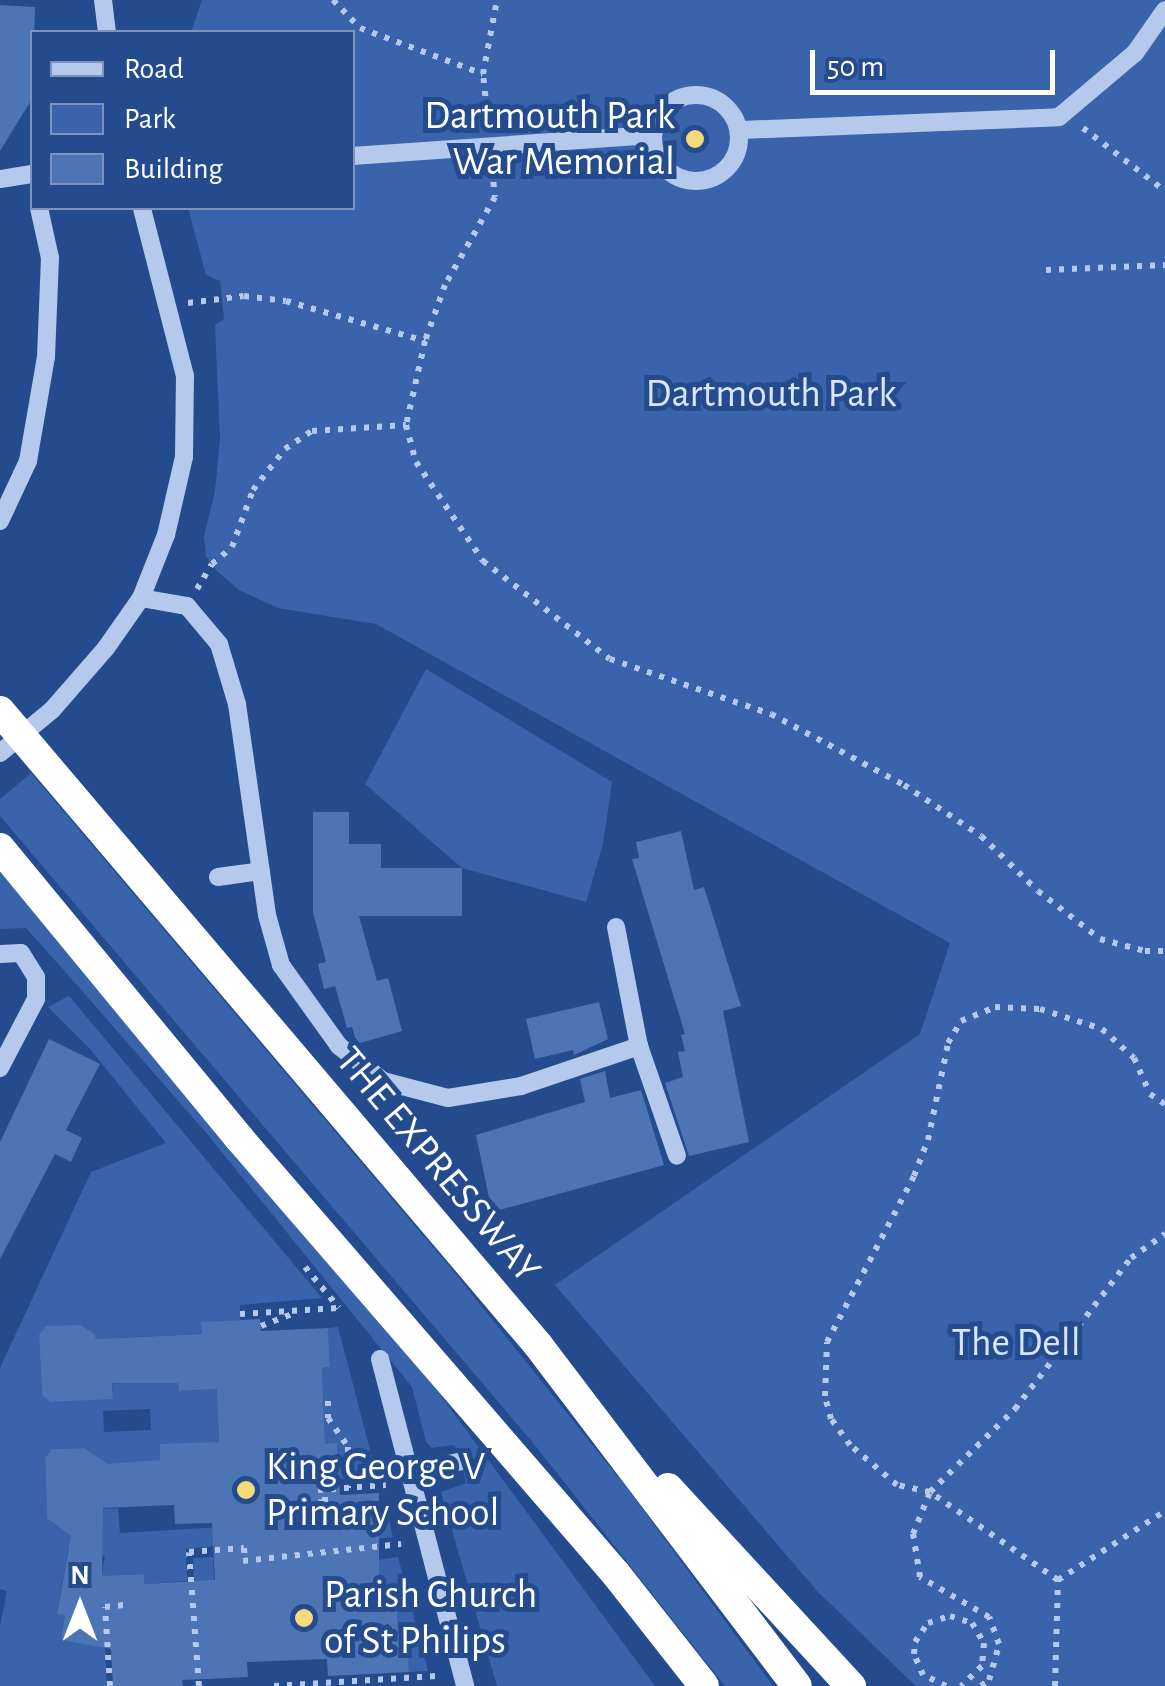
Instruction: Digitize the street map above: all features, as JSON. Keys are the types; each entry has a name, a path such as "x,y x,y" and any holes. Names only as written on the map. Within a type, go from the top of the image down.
{"highway":[{"name":"THE EXPRESSWAY","path":"0,711 538,1345 796,1686"},
{"path":"0,848 240,1138 616,1574 704,1686"},
{"path":"538,1345 851,1686"},
{"path":"616,1574 692,1686"}],"street":[{"path":"103,0 108,30"},
{"path":"740,130 1059,117 1135,54 1165,10"},
{"path":"681,96 707,96 729,108 740,130 736,160 714,180 684,181 660,164 652,135 661,112 681,96"},
{"path":"355,156 652,135"},
{"path":"0,179 30,176"},
{"path":"0,521 28,461 46,357 50,258 38,210"},
{"path":"0,753 52,710 106,648 140,598 166,536 184,458 184,376 143,210"},
{"path":"140,598 186,606 220,644 238,704 261,871 281,965 339,1046 383,1081 448,1098 521,1086 639,1046"},
{"path":"218,877 261,871"},
{"path":"616,927 639,1046 677,1156"},
{"path":"0,954 21,953 36,976 36,999 0,1068"},
{"path":"380,1358 465,1686"},
{"path":"410,1472 458,1462"}],"path":[{"path":"333,0 360,28 483,74"},
{"path":"497,0 483,74 494,197 444,286 425,341 406,425 416,462 483,561 610,659 771,714 904,786 981,836 1038,891 1100,940 1145,952 1165,952"},
{"path":"1059,117 1087,129 1165,191"},
{"path":"1046,270 1165,265"},
{"path":"168,308 244,296 286,301 425,341"},
{"path":"186,606 212,564 232,548 253,490 286,449 312,431 406,425"},
{"path":"1058,1580 930,1492 897,1485 850,1445 832,1419 824,1370 828,1342 922,1157 948,1043 961,1021 995,1006 1040,1009 1102,1029 1134,1058 1150,1094 1165,1104"},
{"path":"981,1686 989,1680 999,1644 989,1617 920,1577 913,1534 930,1492 1015,1409 1132,1258 1165,1234"},
{"path":"240,1314 339,1308"},
{"path":"261,1326 303,1310"},
{"path":"328,1401 328,1418 348,1447 348,1488"},
{"path":"266,1506 325,1502 322,1490 386,1485"},
{"path":"1058,1580 1165,1511"},
{"path":"199,1686 189,1552 244,1548 244,1560 401,1544"},
{"path":"1055,1686 1058,1580"},
{"path":"110,1686 105,1607 124,1605"},
{"path":"942,1685 917,1665 916,1642 928,1623 950,1616 972,1623 984,1643 982,1666 960,1686"},
{"path":"274,1686 412,1682 436,1676"}],"green space":[{"name":"Dartmouth Park","path":"202,0 1165,0 1165,1686 916,1686 818,1592 555,1285 920,1034 950,943 376,624 278,608 239,590 217,571 206,556 204,536 215,491 220,439 215,325 224,319 220,281 206,275 189,210 355,210 355,30 192,30"},
{"path":"426,669 612,782 603,844 586,902 462,868 365,784"},
{"path":"31,773 455,1273 630,1492 773,1686 725,1686 534,1444 0,816 0,799"},
{"path":"0,872 424,1373 655,1686 497,1686 441,1492 466,1483 458,1450 453,1445 432,1448 426,1442 412,1387 208,1135 69,976 26,928 0,929"},
{"path":"69,996 322,1298 240,1305 240,1320 201,1323 202,1334 96,1339 95,1334 39,1335 42,1395 50,1402 113,1398 112,1377 178,1374 179,1391 217,1389 218,1394 219,1445 160,1444 161,1467 95,1470 94,1454 85,1448 51,1449 45,1458 47,1518 103,1514 103,1509 118,1508 120,1533 388,1517 393,1537 248,1554 246,1543 186,1549 187,1581 144,1584 143,1574 123,1575 124,1601 103,1604 107,1686 0,1686 0,1626 7,1591 0,1589 0,1368 91,1172 166,1143 90,1049 48,1007","holes":["150,1409 151,1430 104,1432 103,1411","68,1550 105,1556 90,1645 61,1640 65,1615 57,1613"]},
{"path":"338,1327 377,1477 339,1479 337,1444 325,1444 322,1368 330,1367 328,1328"},
{"path":"213,1557 219,1678 199,1679 193,1558"},
{"path":"398,1557 428,1671 409,1672 407,1633 398,1633 396,1584 379,1585 378,1560"}],"building":[{"path":"0,5 35,7 34,30 30,30 30,102 0,151"},
{"path":"313,812 349,812 349,844 381,844 381,868 462,868 462,916 359,916 377,981 388,978 402,1031 357,1044 352,1027 347,1028 335,986 324,989 318,964 326,962 313,912"},
{"path":"681,831 694,890 704,887 741,1006 723,1011 749,1142 689,1156 665,1083 683,1077 678,1052 685,1051 681,1035 685,1034 632,859 639,858 636,842"},
{"path":"599,1002 608,1039 574,1055 573,1050 535,1059 526,1019"},
{"path":"49,1039 100,1064 66,1130 82,1138 71,1162 55,1154 0,1259 0,1142"},
{"path":"605,1071 610,1098 641,1090 664,1165 492,1212 476,1135 585,1102 580,1079"},
{"path":"260,1319 261,1331 328,1328 330,1367 322,1368 325,1444 337,1443 340,1495 379,1493 379,1585 396,1584 398,1633 407,1633 409,1672 328,1676 327,1659 247,1662 248,1677 182,1680 183,1686 113,1686 111,1649 61,1640 65,1615 57,1614 71,1536 47,1518 45,1458 51,1449 85,1448 107,1464 160,1460 160,1444 219,1442 217,1389 179,1391 178,1383 112,1383 113,1399 50,1402 42,1395 39,1335 46,1326 80,1325 95,1334 96,1339 202,1334 201,1322","holes":["174,1505 175,1524 212,1523 215,1580 144,1584 144,1574 102,1576 103,1508"]}],"place":[{"name":"Dartmouth Park War Memorial","path":"695,139"},
{"name":"King George V Primary School","path":"246,1490"},
{"name":"Parish Church of St Philips","path":"304,1618"}],"park label":[{"name":"The Dell","path":"1016,1343"}]}
